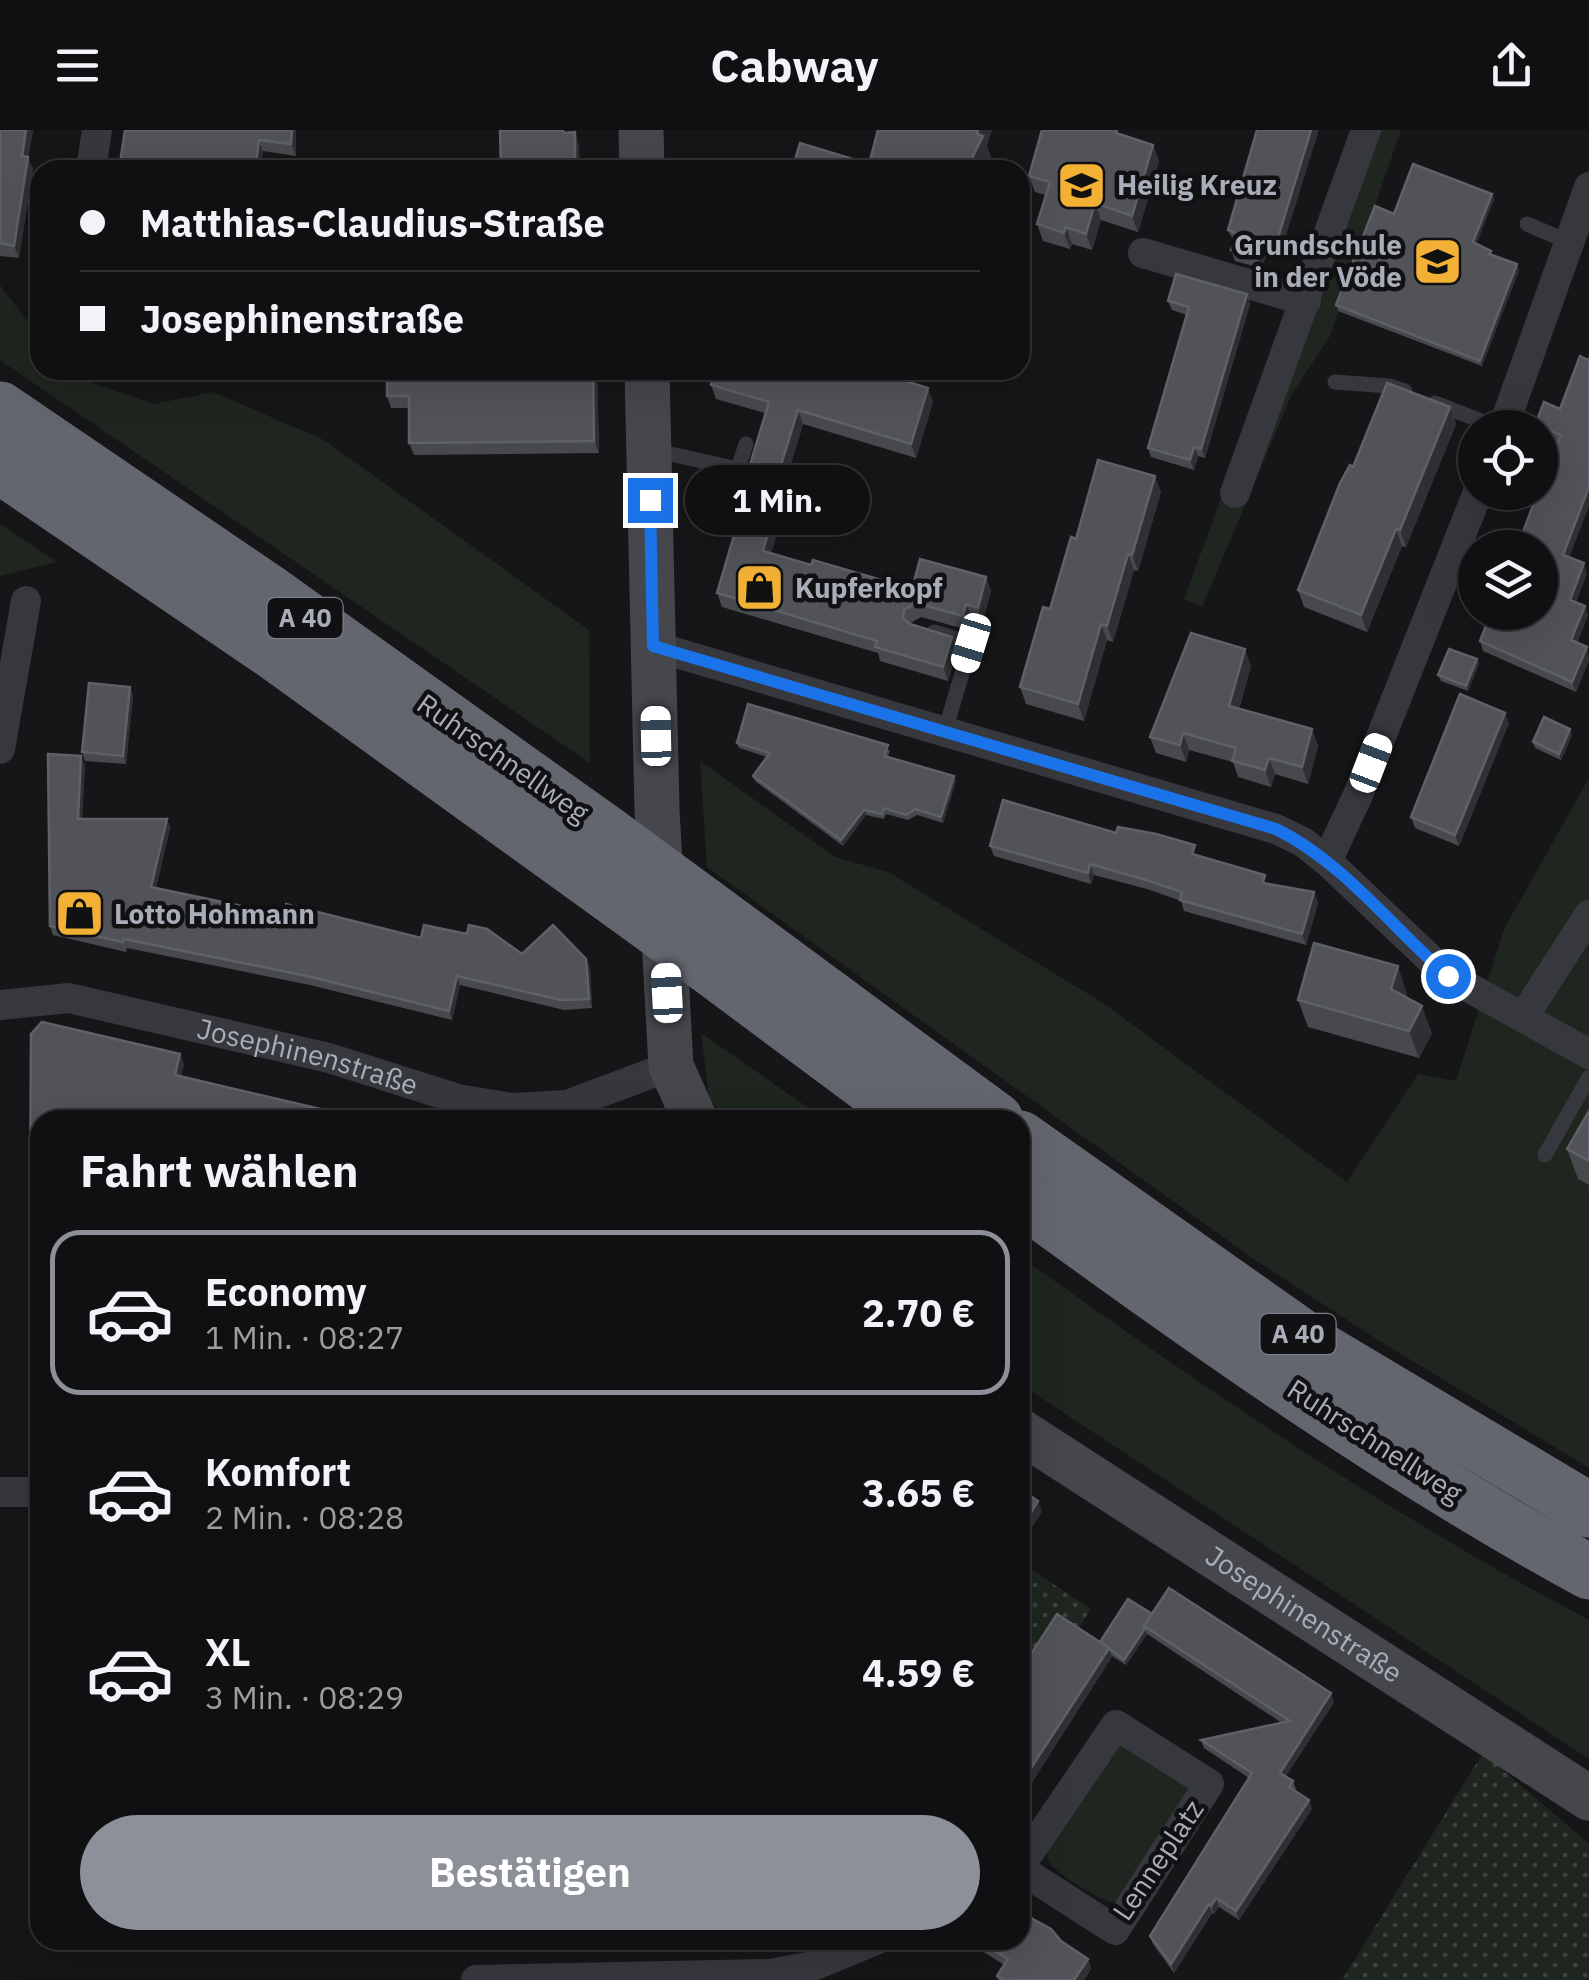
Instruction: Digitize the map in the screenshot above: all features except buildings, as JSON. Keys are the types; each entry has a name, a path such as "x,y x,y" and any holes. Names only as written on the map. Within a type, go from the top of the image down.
{"highway":[{"name":"Ruhrschnellweg","path":"0,409 266,590 606,832 982,1110"},
{"name":"Ruhrschnellweg","path":"0,466 272,651 902,1110"},
{"name":"Ruhrschnellweg","path":"1030,1145 1322,1351 1589,1510"},
{"name":"Ruhrschnellweg","path":"1030,1204 1345,1424 1492,1517 1589,1572"}],"street":[{"path":"92,160 97,130"},
{"path":"641,130 642,160"},
{"path":"1235,492 1366,130"},
{"path":"1508,410 1589,187"},
{"path":"1142,253 1306,301"},
{"path":"647,380 657,810 670,1066 690,1110"},
{"path":"1327,861 1358,795 1471,510"},
{"path":"0,749 26,602"},
{"path":"653,646 1276,829 1303,842 1327,861 1448,976 1589,1054"},
{"path":"1524,1016 1589,915"},
{"name":"Josephinenstraße","path":"0,1005 69,998 329,1058 458,1099 512,1108 566,1105 670,1066"},
{"name":"Josephinenstraße","path":"1030,1437 1589,1798"},
{"path":"0,1492 30,1492"},
{"name":"Lenneplatz","path":"1030,1853 1116,1725 1209,1784 1115,1930 1030,1875"},
{"path":"476,1980 733,1978 813,1966 852,1950"}],"lane":[{"path":"1527,224 1569,242"},
{"path":"1335,382 1389,386 1458,412"},
{"path":"648,449 738,469 746,444"},
{"path":"919,628 971,643 944,732"},
{"path":"1546,1155 1589,1076"}],"shaded area":[{"path":"1381,130 1401,130 1330,336 1292,394 1202,607 1184,599 1225,488 1242,494"},
{"path":"0,285 30,325 30,380 84,380 154,404 213,392 324,440 589,630 590,763 0,360"},
{"path":"0,524 57,562 0,576"},
{"path":"700,761 835,857 888,872 1103,1003 1347,1182 1418,1074 1456,1081 1504,929 1589,778 1589,1468 1255,1260 707,867"},
{"path":"701,1033 812,1110 718,1110 709,1098"},
{"path":"1030,1263 1298,1448 1442,1537 1589,1620 1589,1759 1030,1391"},
{"path":"1030,1569 1091,1609 1030,1705"},
{"path":"1123,1744 1183,1777 1190,1790 1115,1903 1067,1878 1051,1865 1047,1854 1116,1746"},
{"path":"1483,1753 1589,1844 1589,1980 1342,1980"}],"place":[{"name":"Heilig Kreuz","path":"1082,185"},
{"name":"Grundschule in der Vöde","path":"1437,261"},
{"name":"Kupferkopf","path":"760,588"},
{"name":"Lotto Hohmann","path":"79,914"}],"route":[{"path":"650,500 653,646 1276,829 1303,842 1327,861 1448,976"}]}
